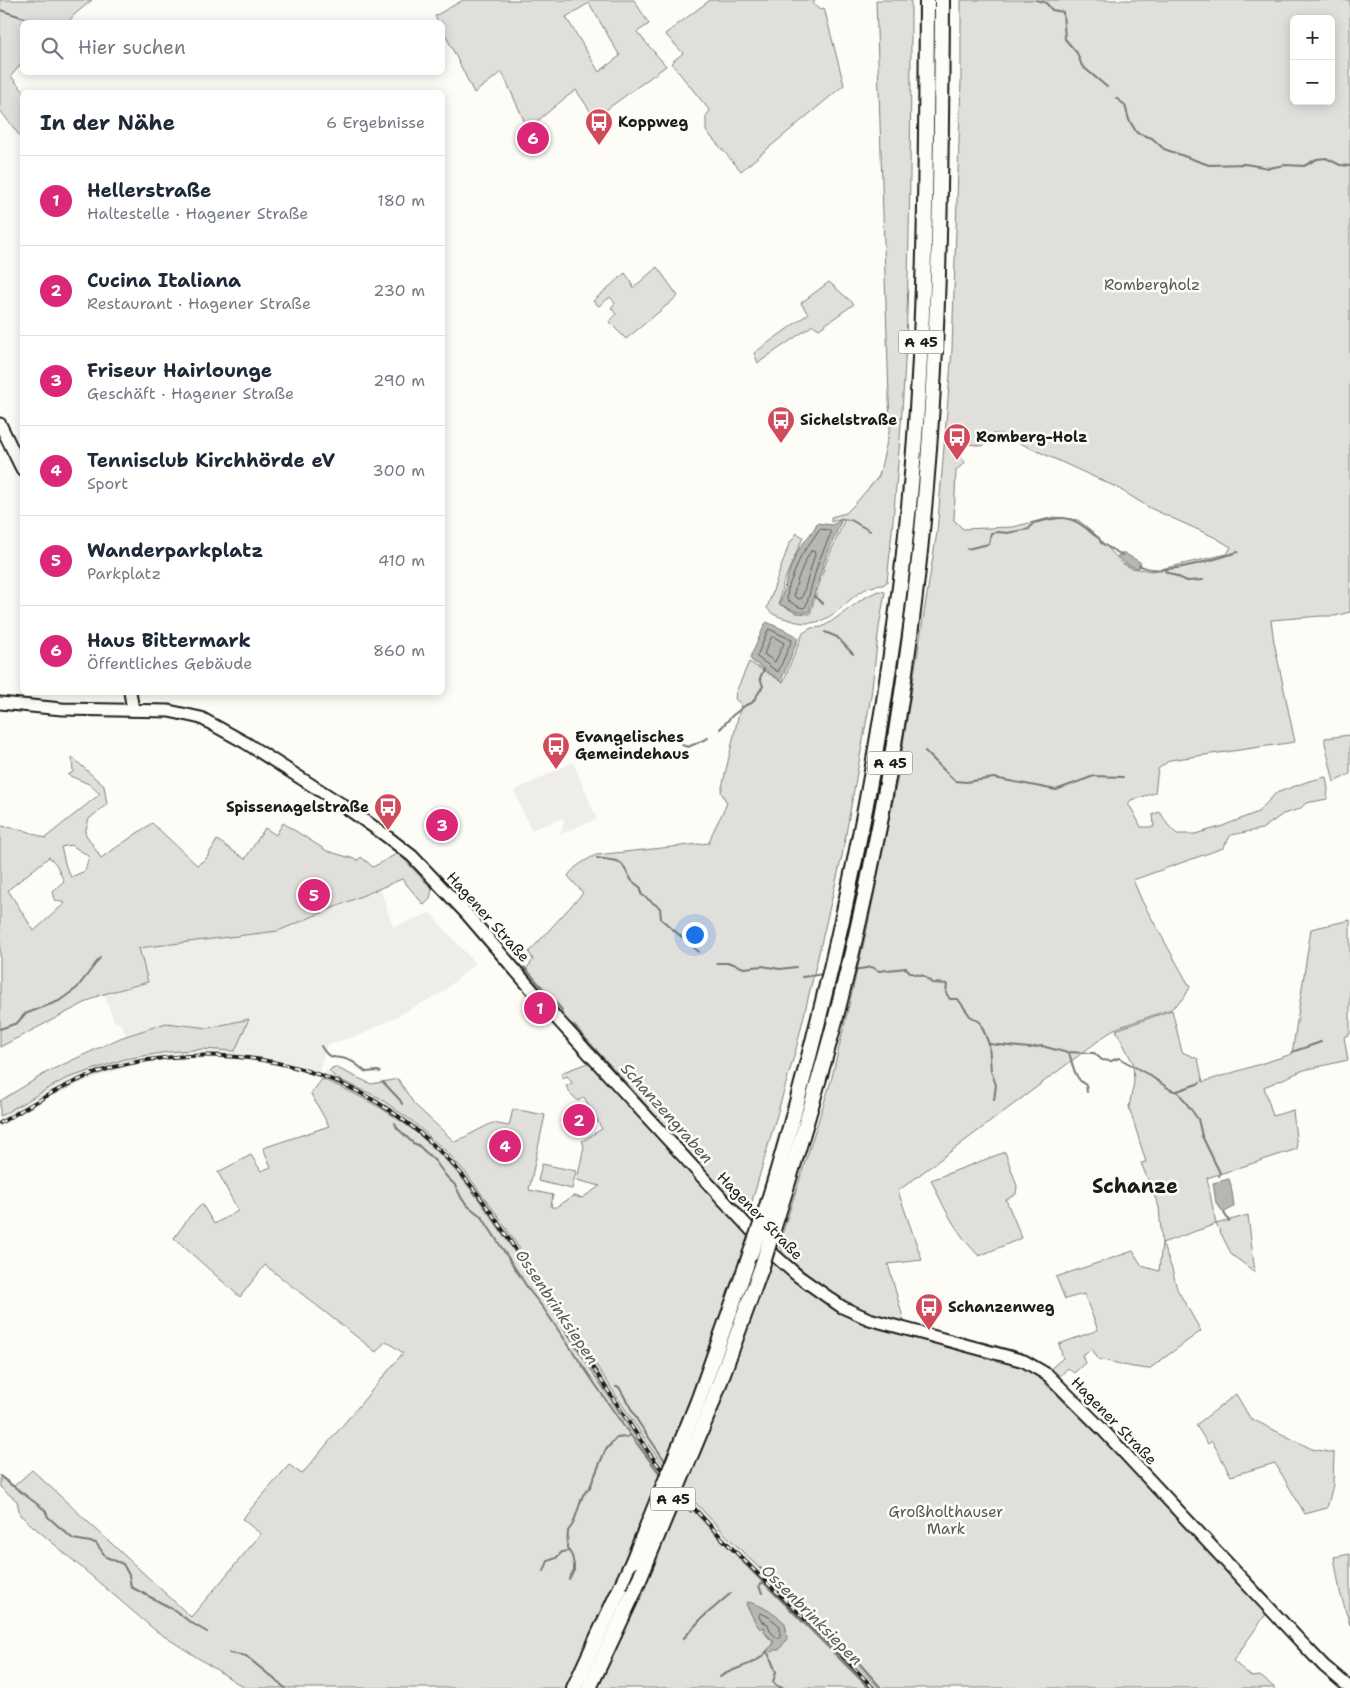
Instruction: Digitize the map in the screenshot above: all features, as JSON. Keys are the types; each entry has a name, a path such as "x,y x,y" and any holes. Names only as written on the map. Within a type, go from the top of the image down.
{"highway":[{"name":"A 45","path":"574,1688 704,1404 763,1219 802,1087 842,923 875,760 898,599 910,497 921,335 927,0"},
{"name":"A 45","path":"589,1688 634,1592 704,1404 762,1266 832,1030 857,927 885,789 915,598 928,474 940,238 942,0"}],"main road":[{"path":"0,424 20,465"},
{"path":"124,695 128,710"},
{"path":"128,710 130,695"},
{"name":"Hagener Straße","path":"0,703 53,708 181,712 201,718 219,727 341,804 398,844 412,856 466,913 558,1020 768,1248 798,1276 842,1307 860,1315 900,1329 1024,1362 1048,1375 1332,1674 1350,1688"}],"shaded area":[{"path":"573,762 597,819 560,834 564,821 563,818 531,830 514,791"},
{"path":"380,888 393,927 430,913 475,963 443,992 365,1033 327,1045 316,1076 287,1067 249,1060 207,1058 168,1060 130,1066 91,1079 50,1097 0,1127 0,1116 21,1102 65,1079 125,1059 167,1052 203,1049 236,1050 249,1020 207,1028 166,1023 126,1036 121,1024 114,1021 104,994 148,982 138,948 278,931"},
{"path":"326,1070 336,1078 378,1097 412,1121 448,1153 466,1173 498,1216 597,1365 816,1625 878,1688 871,1688 711,1530 671,1487 647,1455 493,1220 444,1157 409,1127 343,1088 322,1079"}],"green space":[{"path":"0,0 92,0 70,20 20,20 20,65 11,76 22,90 20,90 20,136 0,110"},
{"path":"463,0 634,0 649,24 637,32 666,66 595,118 576,90 528,129 502,72 474,93 445,34 445,20 437,20 435,16","holes":["589,3 620,56 599,72 566,17"]},
{"path":"710,0 815,0 813,4 820,10 824,8 844,85 741,171 706,131 706,116 710,111 671,63 683,53 665,34"},
{"path":"876,0 911,0 906,344 887,582 883,585 870,587 859,593 829,617 818,622 804,623 778,616 767,608 789,544 797,533 803,537 782,586 779,604 796,613 810,614 825,565 844,521 842,518 831,522 831,517 846,513 879,476 890,428"},
{"name":"Rombergholz","path":"961,0 1350,0 1350,612 1335,616 1271,620 1295,742 1170,760 1158,769 1155,793 1131,800 1128,804 1141,827 1154,827 1153,814 1160,812 1168,825 1177,834 1195,834 1220,827 1258,812 1276,793 1326,777 1327,799 1306,803 1300,809 1283,814 1262,829 1231,835 1223,848 1133,880 1142,901 1190,987 1184,998 1171,1009 1114,1029 898,1191 922,1260 888,1264 905,1325 875,1317 851,1306 815,1284 786,1260 779,1244 831,1081 867,929 897,781 937,532 952,350 961,81","holes":["992,434 1000,434 1116,487 1150,508 1214,537 1231,547 1227,554 1152,571 1132,568 1123,564 1093,532 1078,520 1054,517 1013,527 963,529 954,520 956,470 965,463 960,455 963,443 983,446"]},
{"path":"657,267 678,296 626,339 609,322 616,314 611,308 615,303 610,297 599,306 593,301 625,273 631,281 633,288"},
{"path":"829,282 854,304 819,329 813,325 758,363 754,353 808,314 801,303"},
{"path":"878,591 885,592 871,696 842,856 796,1049 751,1205 746,1213 741,1212 570,1027 524,972 533,960 529,952 583,893 568,876 580,864 596,855 709,843 727,803 721,792 741,704 735,699 736,692 749,662 783,682 803,633 811,628 822,627 864,598"},
{"path":"1350,735 1350,774 1334,782 1325,738"},
{"path":"72,757 104,786 107,804 89,819 85,833 101,858 152,823 197,865 206,859 217,840 245,859 265,828 276,835 283,823 327,851 358,860 361,857 373,867 398,853 432,889 430,899 424,905 402,879 278,931 139,948 148,982 100,995 0,1047 0,828 2,826 24,830 45,838 100,794 89,784 68,775 73,772","holes":["71,845 89,856 85,871 71,877 66,867 61,847","49,857 56,864 64,881 53,891 55,900 65,903 34,931 8,890"]},
{"path":"1350,920 1350,1034 1344,1037 1348,1060 1304,1070 1264,1087 1273,1116 1293,1110 1297,1149 1207,1178 1216,1224 1162,1243 1159,1207 1141,1163 1146,1162 1129,1107 1134,1082 1133,1063 1116,1030 1172,1010 1182,1052 1198,1059 1203,1082 1292,1054 1311,929"},
{"path":"249,1019 235,1051 203,1049 167,1052 125,1059 65,1079 0,1116 0,1101 49,1071 120,1038 166,1023 208,1028"},
{"name":"Großholthauser Mark","path":"590,1062 741,1220 818,1291 900,1329 912,1337 1030,1369 1130,1466 1266,1614 1233,1661 1252,1677 1260,1676 1275,1688 878,1688 821,1628 732,1541 676,1480 650,1447 498,1216 466,1173 448,1153 412,1121 378,1097 336,1078 329,1071 335,1067 371,1084 398,1079 414,1104 455,1142 492,1123 509,1126 513,1109 545,1115 529,1190 553,1195 551,1207 557,1207 573,1196 582,1198 600,1186 577,1180 584,1146 582,1141 602,1129 584,1097 578,1101 571,1094 566,1086 572,1083 567,1076 563,1078 561,1073"},
{"path":"322,1079 349,1091 401,1121 442,1156 485,1208 647,1455 671,1487 711,1530 871,1688 245,1688 156,1631 20,1515 17,1501 0,1487 0,1477 13,1487 32,1470 191,1617 261,1534 242,1519 289,1465 302,1474 403,1353 386,1341 376,1352 265,1265 240,1297 174,1238 190,1216 202,1204 214,1224 238,1211 218,1172 251,1155 261,1171 271,1167 263,1148 329,1126 311,1094","holes":["747,1605 786,1628 786,1637 770,1653 767,1651 773,1645 773,1642 766,1635 765,1626 762,1627"]},
{"path":"1005,1152 1017,1186 1016,1194 1006,1200 1022,1238 979,1256 957,1229 931,1180"},
{"path":"542,1164 576,1171 572,1189 538,1181"},
{"path":"1248,1215 1255,1272 1232,1255 1216,1224"},
{"path":"1162,1243 1177,1289 1201,1331 1149,1369 1098,1359 1092,1349 1082,1355 1085,1363 1074,1373 1068,1368 1058,1378 1049,1370 1063,1358 1059,1344 1098,1330 1084,1294 1065,1299 1056,1277 1133,1251 1142,1266 1159,1271"},
{"path":"1236,1394 1250,1418 1312,1449 1334,1453 1333,1485 1327,1508 1305,1514 1275,1463 1231,1476 1212,1441 1208,1444 1196,1425"},
{"path":"1350,1554 1350,1625 1340,1592 1334,1557"}],"water":[{"path":"842,519 823,565 809,612 797,612 781,605 789,571 794,559 817,523 832,525"},
{"path":"1124,553 1140,562 1139,568 1132,567 1117,556"},
{"path":"767,622 795,635 798,639 781,681 750,658"},
{"path":"1229,1179 1234,1206 1224,1213 1216,1203 1213,1183"},
{"path":"748,1602 772,1613 785,1623 787,1639 779,1650 774,1650 769,1655 767,1654 768,1649 773,1645 773,1641 764,1632 765,1627 760,1629 756,1623 746,1604"}],"waterway":[{"path":"1036,0 1046,3 1052,10 1063,12 1065,39 1077,53 1082,66 1107,87"},
{"path":"0,10 31,20"},
{"path":"1116,98 1125,105 1129,120 1137,133 1152,138 1164,149 1209,165 1245,164 1269,168 1285,165 1304,166 1317,159 1326,158 1340,165 1350,166"},
{"path":"967,549 989,544 991,533 1007,533 1029,529 1033,523 1064,518 1083,526 1099,538 1101,543 1122,555"},
{"path":"842,519 851,520 870,531"},
{"path":"1139,565 1159,569 1173,568 1202,563 1238,552"},
{"path":"1165,571 1187,581 1203,580"},
{"path":"814,596 823,604"},
{"path":"825,632 837,637 853,654"},
{"path":"720,729 733,715 746,705 752,703 763,686 760,678 764,669"},
{"path":"682,745 688,747 708,738"},
{"path":"925,751 955,781 966,782 994,778 1056,790 1094,776 1123,777"},
{"path":"597,858 617,861 622,864 632,881 641,888 641,894 660,908 661,919 699,952"},
{"path":"0,1029 17,1023 25,1014 59,1001 77,988 100,958"},
{"path":"716,963 731,963 744,968 762,966 780,969 796,967"},
{"name":"Schanzengraben","path":"524,967 562,1010"},
{"path":"854,970 872,967 879,971 906,968 911,973 924,976 932,983 947,984 946,993 950,999 958,999 970,1016 980,1022 989,1044 1029,1048 1042,1046 1064,1052 1094,1053 1102,1060 1111,1061 1119,1058 1171,1090 1178,1092 1198,1119 1202,1136 1220,1173 1219,1176"},
{"path":"802,977 824,974"},
{"name":"Schanzengraben","path":"568,1022 574,1026 723,1191"},
{"path":"1292,1052 1321,1042"},
{"path":"989,1044 991,1071 996,1085 994,1100"},
{"name":"Ossenbrinksiepen","path":"321,1046 327,1055 351,1061 366,1072 380,1072"},
{"path":"1069,1053 1076,1075 1086,1085 1087,1092"},
{"name":"Ossenbrinksiepen","path":"383,1082 402,1104"},
{"path":"1177,1091 1200,1083"},
{"name":"Ossenbrinksiepen","path":"395,1123 397,1128 435,1161 455,1185 462,1199 482,1217 529,1290 623,1425 662,1477"},
{"path":"1224,1213 1229,1221"},
{"name":"Schanzengraben","path":"786,1257 816,1282"},
{"name":"Schanzengraben","path":"826,1289 848,1303"},
{"name":"Schanzengraben","path":"863,1310 882,1317"},
{"name":"Schanzengraben","path":"922,1328 975,1341"},
{"name":"Schanzengraben","path":"981,1342 1021,1353"},
{"path":"616,1387 619,1387 639,1423 667,1464"},
{"path":"569,1579 574,1570 574,1565 572,1556 567,1548 568,1531 573,1524 583,1495 590,1487 605,1451 616,1438 630,1435"},
{"path":"0,1476 45,1510 48,1517 73,1539 96,1543 106,1557 123,1564 129,1575 131,1587 173,1609 207,1632"},
{"name":"Ossenbrinksiepen","path":"679,1499 691,1512"},
{"path":"544,1571 548,1561 556,1558 562,1552 568,1551"},
{"name":"Ossenbrinksiepen","path":"739,1558 869,1688"},
{"path":"760,1568 859,1663 881,1688"},
{"path":"762,1593 759,1586 763,1582"},
{"path":"683,1639 702,1618 731,1593"},
{"path":"720,1677 758,1660 767,1651"},
{"path":"229,1653 246,1656 285,1688"},
{"path":"769,1655 776,1672 773,1682 783,1688"}],"railway":[{"path":"0,1123 63,1087 96,1073 131,1063 175,1057 217,1056 259,1060 300,1068 338,1082 376,1102 411,1126 444,1155 481,1199 649,1453 674,1485 729,1545 873,1688"}],"place":[{"name":"Haus Bittermark","path":"533,138"},
{"name":"Koppweg","path":"599,146"},
{"name":"Sichelstraße","path":"781,444"},
{"name":"Romberg-Holz","path":"957,461"},
{"name":"Evangelisches Gemeindehaus","path":"556,770"},
{"name":"Friseur Hairlounge","path":"442,825"},
{"name":"Spissenagelstraße","path":"388,831"},
{"name":"Wanderparkplatz","path":"314,895"},
{"name":"Hellerstraße","path":"540,1008"},
{"name":"Cucina Italiana","path":"579,1120"},
{"name":"Tennisclub Kirchhörde eV","path":"505,1146"},
{"name":"Schanzenweg","path":"929,1331"}],"district":[{"name":"Schanze","path":"1135,1186"}]}
